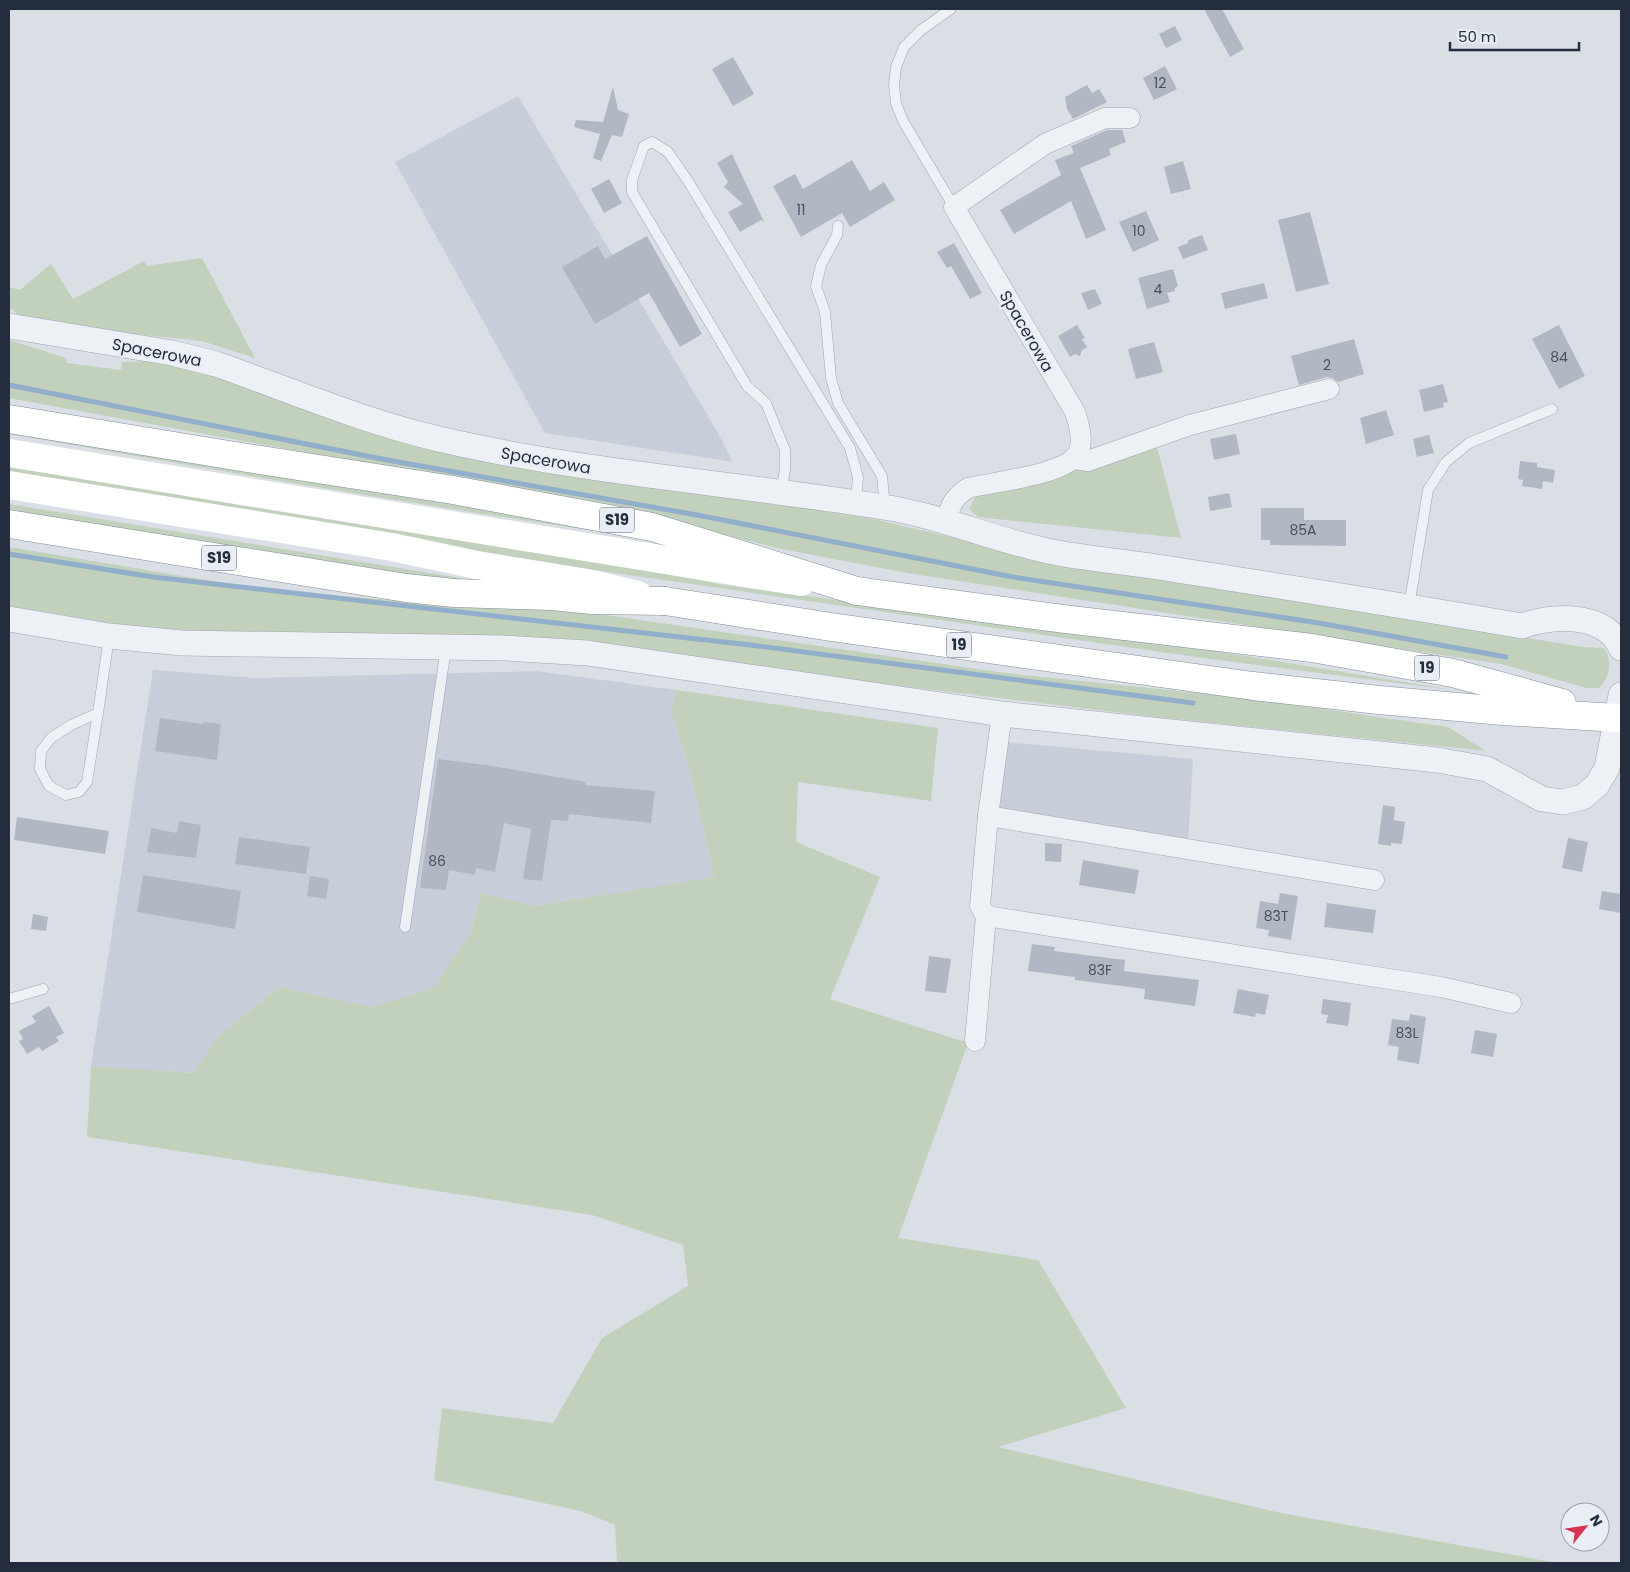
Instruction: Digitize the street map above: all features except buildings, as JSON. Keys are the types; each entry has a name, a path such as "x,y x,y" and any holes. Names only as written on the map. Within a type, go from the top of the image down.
{"main road":[{"name":"S19","path":"9,418 454,490 652,527 857,591"},
{"path":"9,453 857,591"},
{"path":"9,485 392,548 477,565 593,584 665,601"},
{"name":"S19","path":"9,524 406,588 454,593 665,601"},
{"name":"19","path":"857,591 1064,619 1312,648 1453,673 1620,710"},
{"name":"19","path":"665,601 831,627 1253,686 1503,711 1620,710"}],"street":[{"path":"954,207 1045,144 1105,118 1130,118"},
{"name":"Spacerowa","path":"954,207 1075,412 1080,427 1080,445 1078,454 1073,459"},
{"name":"Spacerowa","path":"9,326 196,358 369,419 434,438 470,446 608,470 885,507 946,521 1010,542 1059,553 1173,569 1409,608 1530,623 1556,620 1584,620 1610,632 1621,648"},
{"path":"946,521 952,502 968,488 1046,472 1062,466 1073,459 1088,461 1190,425 1329,389"},
{"path":"9,619 109,636 182,643 505,648 587,653 1002,714 1446,761 1487,769 1542,799 1557,802 1570,801 1582,797 1594,789 1601,781 1620,710"},
{"path":"975,1041 986,916 980,906 988,816 1002,714"},
{"path":"988,816 1374,880"},
{"path":"986,916 1441,987 1511,1002"}],"lane":[{"name":"Spacerowa","path":"951,9 922,30 904,47 896,67 894,85 896,103 903,121 954,207"},
{"path":"781,493 785,470 785,450 766,403 747,386 632,192 632,180 644,146 652,142 668,152 688,181 850,448 858,477 856,503"},
{"path":"838,226 837,235 821,265 816,286 825,312 831,378 838,403 882,476 885,507"},
{"path":"1409,608 1428,490 1446,462 1469,443 1552,409"},
{"path":"98,712 71,725 51,738 41,750 40,768 49,786 66,795 79,792 87,782 98,712 109,636"},
{"path":"406,927 446,648"},
{"path":"9,999 43,989"}],"shaded area":[{"path":"518,96 718,433 733,462 545,433 395,162"},
{"path":"153,670 256,678 537,671 676,690 671,711 690,770 714,877 535,906 481,893 470,934 432,989 371,1007 279,987 219,1036 193,1073 91,1066"},
{"path":"1005,742 1193,759 1188,844 999,820"}],"green space":[{"path":"202,258 255,358 202,341 133,334 19,317 14,310 9,309 9,287 20,290 51,264 73,299 144,261 147,266"},
{"path":"9,340 66,358 67,363 121,370 122,362 158,361 191,367 259,389 774,503 873,519 1075,566 1583,647 1604,648 1609,658 1608,674 1599,688 1587,688 1501,664 907,573 777,548 687,525 9,398"},
{"path":"9,426 676,543 342,491 9,434"},
{"path":"1157,447 1181,538 978,517 969,509 976,496"},
{"path":"9,463 618,565 725,585 1197,648 1459,691 1203,658 594,570 9,476"},
{"path":"9,504 460,578 459,585 9,515"},
{"path":"9,547 259,589 425,603 578,611 1005,673 1255,699 1448,727 1486,751 1156,717 853,680 571,639 174,630 116,624 9,606"},
{"path":"676,690 938,728 931,801 798,782 796,842 880,877 830,999 968,1043 898,1238 1038,1260 1126,1408 998,1447 1276,1512 1557,1563 617,1563 615,1525 581,1511 434,1480 442,1408 553,1423 602,1338 688,1286 683,1245 592,1215 87,1137 91,1066 193,1073 219,1036 279,987 371,1007 432,989 470,934 481,893 535,906 714,877 690,770 671,711"}],"waterway":[{"path":"9,385 387,460 697,515 1013,577 1319,623 1506,657"},
{"path":"9,554 153,577 750,645 1193,703"}]}
